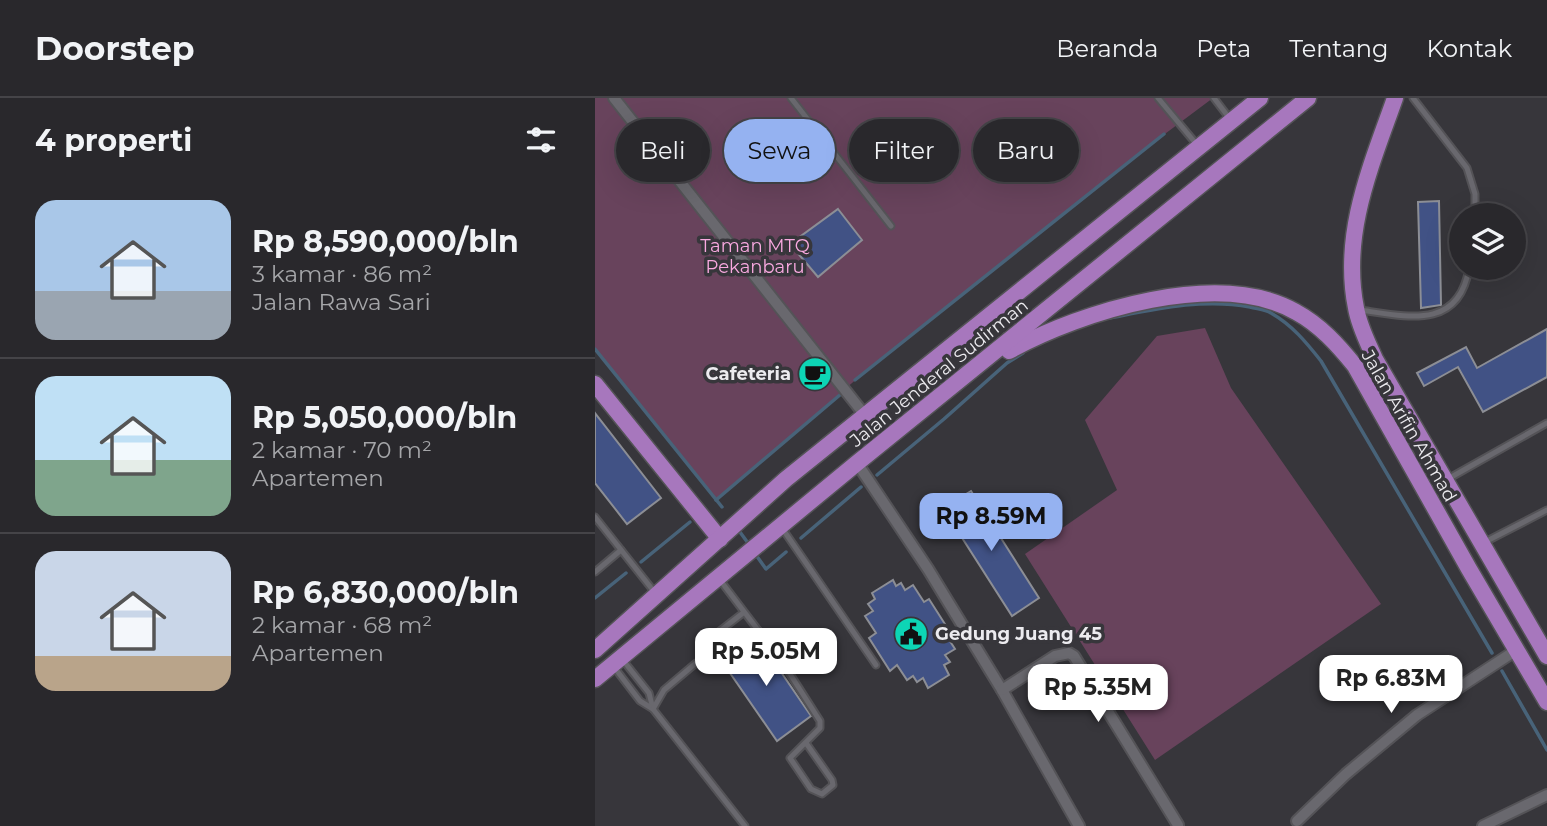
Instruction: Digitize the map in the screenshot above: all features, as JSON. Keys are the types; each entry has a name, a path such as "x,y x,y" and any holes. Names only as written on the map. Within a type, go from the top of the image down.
{"main road":[{"name":"Jalan Jenderal Sudirman","path":"595,650 786,478 1260,98"},
{"name":"Jalan Jenderal Sudirman","path":"595,679 780,525 1308,98"},
{"name":"Jalan Arifin Ahmad","path":"1395,98 1359,204 1354,236 1356,309 1375,359 1547,656"},
{"path":"1232,121 1250,144"},
{"path":"1200,148 1217,171"},
{"name":"Jalan Arifin Ahmad","path":"958,381 1058,326 1139,304 1211,293 1258,297 1289,308 1330,337 1355,366 1547,702"},
{"path":"595,384 720,539"}],"street":[{"path":"614,98 864,414"},
{"path":"857,463 928,569 1002,690 1079,826"},
{"path":"1297,821 1346,774 1417,715 1518,649"},
{"path":"1002,690 1055,656 1069,653 1074,656 1178,825"},
{"path":"1483,826 1547,795"}],"lane":[{"path":"791,98 891,226"},
{"path":"1158,98 1200,148"},
{"path":"1214,98 1232,121"},
{"path":"1413,98 1467,168 1475,203"},
{"path":"1356,309 1393,314 1426,315 1443,312 1452,306 1467,280"},
{"path":"1445,481 1547,422"},
{"path":"1483,543 1547,510"},
{"path":"595,517 656,595"},
{"path":"780,525 876,665"},
{"path":"595,572 621,550"},
{"path":"718,577 783,663 820,721 820,728 790,760 811,789 821,794 833,785 832,780 806,743"},
{"path":"744,612 703,644 707,654 717,657 758,630"},
{"path":"617,662 649,693 653,709"},
{"path":"617,662 640,701 653,709 745,826"},
{"path":"653,709 664,690 696,663"}],"green space":[{"name":"Taman MTQ Pekanbaru","path":"595,98 1213,98 1126,163 859,377 716,500 595,349"},
{"path":"1205,328 1231,388 1381,604 1155,760 1025,554 1117,490 1085,420 1157,336"}],"building":[{"path":"1439,201 1441,305 1421,308 1418,202"},
{"path":"838,209 862,240 818,277 790,244"},
{"path":"1547,329 1547,377 1483,412 1458,367 1424,386 1417,373 1466,347 1477,368"},
{"path":"595,413 661,498 627,524 595,483"},
{"path":"971,491 1039,598 1012,616 943,508"},
{"name":"Gedung Juang 45","path":"893,580 896,586 901,583 905,590 913,585 924,602 929,599 950,632 946,635 955,649 945,655 950,662 944,665 949,675 928,688 923,678 917,682 913,676 907,680 897,665 890,671 869,638 876,633 865,616 873,611 868,604 875,599 872,593"},
{"path":"757,637 811,716 777,741 721,660"}],"waterway":[{"path":"855,380 1164,134"},
{"path":"1110,318 1180,306 1215,304 1266,311 1292,328 1321,361 1492,653"},
{"path":"595,349 722,507"},
{"path":"877,475 1007,363 1023,353"},
{"path":"716,500 841,394"},
{"path":"801,538 861,487"},
{"path":"641,562 690,522"},
{"path":"737,528 748,543"},
{"path":"756,555 766,569 786,552"},
{"path":"595,598 626,573"},
{"path":"1502,671 1547,750"}],"place":[{"name":"Cafeteria","path":"815,374"},
{"name":"Gedung Juang 45","path":"911,634"}]}
